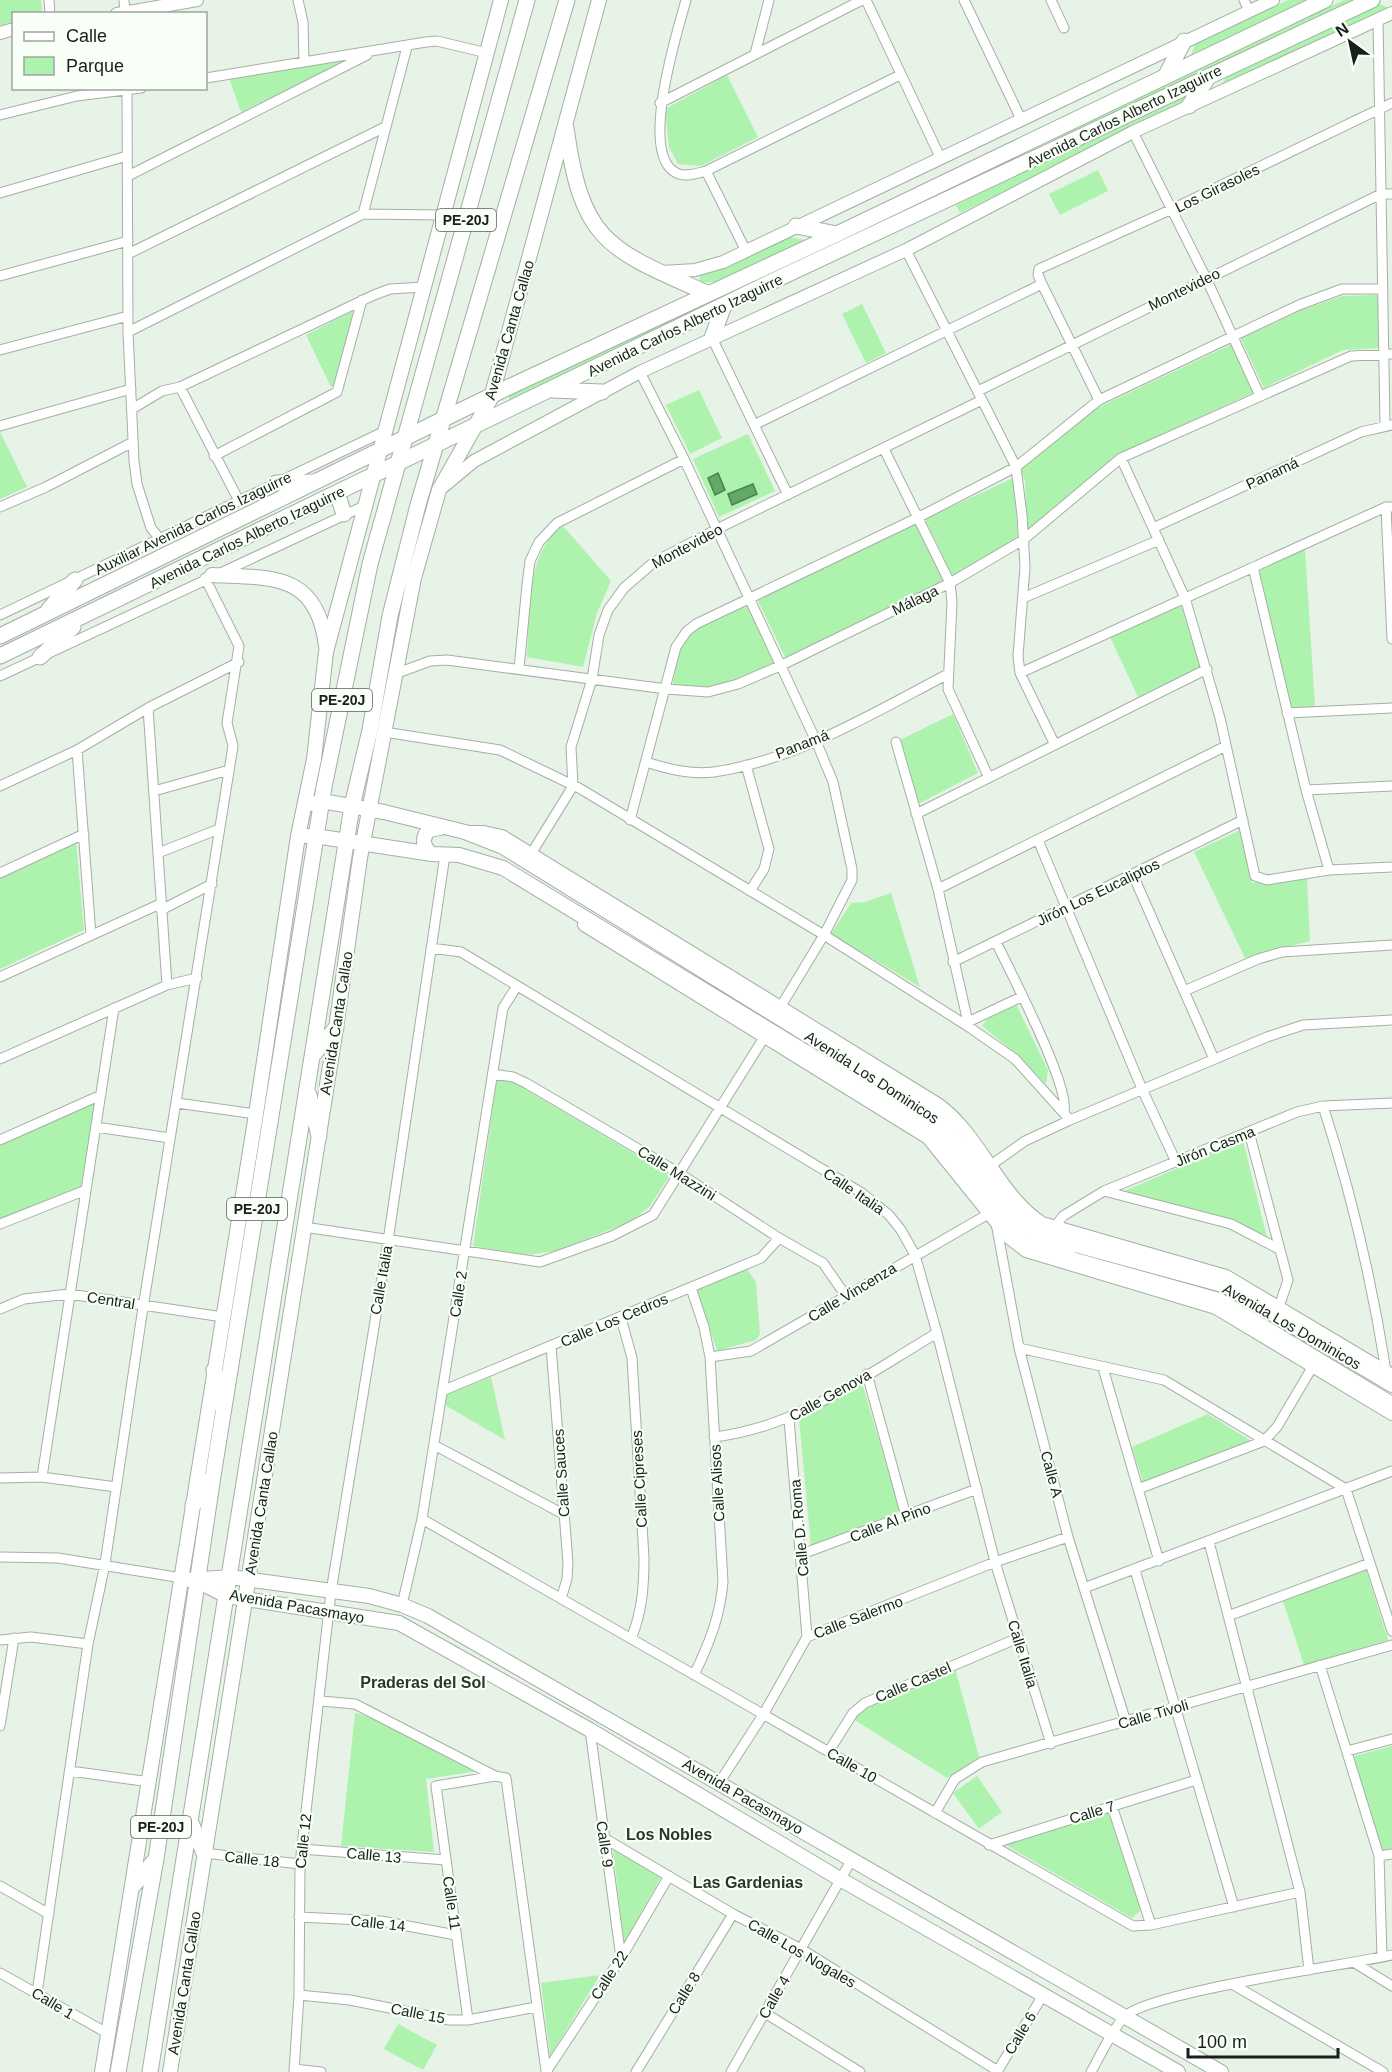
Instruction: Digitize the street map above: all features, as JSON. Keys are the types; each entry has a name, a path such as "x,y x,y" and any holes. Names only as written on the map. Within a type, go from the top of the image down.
{"main road":[{"path":"102,2072 106,2033 150,1782 298,836 314,759 326,651 501,0"},
{"name":"PE-20J","path":"118,2072 156,1859 213,1476 315,836 370,564 527,0"},
{"name":"Avenida Canta Callao","path":"150,2072 345,841 370,730 390,616 434,445 567,0"},
{"path":"562,16 576,0"},
{"name":"Avenida Canta Callao","path":"170,2072 336,1028 363,844 414,578 439,490 491,398 599,0"},
{"name":"Avenida Carlos Alberto Izaguirre","path":"0,636 707,293 837,234 1325,0"},
{"name":"Avenida Carlos Alberto Izaguirre","path":"0,656 434,445 723,308 771,282 1210,74 1372,0"},
{"path":"1166,75 1184,41"},
{"path":"1189,106 1210,74"},
{"path":"566,128 572,175 581,202 593,225 619,250 707,293"},
{"path":"1039,136 1035,147 1043,155"},
{"path":"796,226 837,234"},
{"path":"764,267 773,274 771,282"},
{"path":"712,338 723,308"},
{"path":"550,390 602,392"},
{"path":"276,483 319,482"},
{"path":"338,493 344,514"},
{"path":"208,577 260,575 293,586 316,613 324,630 326,651"},
{"path":"46,614 75,580"},
{"path":"39,657 86,615"},
{"name":"Avenida Los Dominicos","path":"304,807 322,801 370,809 440,828 465,832 503,847 941,1119 1016,1214 1036,1232 1050,1238 1230,1287 1392,1385"},
{"path":"439,855 425,847 424,839 429,830 440,828"},
{"name":"Avenida Los Dominicos","path":"298,836 315,836 439,855 466,856 503,868 892,1104 937,1134 1008,1223 1022,1237 1039,1247 1075,1260 1219,1300 1392,1404"},
{"path":"312,1056 336,1028"},
{"path":"307,1085 319,1136"},
{"path":"892,1104 907,1125"},
{"path":"957,1138 975,1144"},
{"path":"1075,1260 1093,1273"},
{"path":"1164,1268 1188,1266"},
{"path":"214,1370 224,1415"},
{"path":"1344,1374 1356,1392"},
{"path":"193,1505 213,1476"},
{"name":"Avenida Pacasmayo","path":"197,1581 230,1577 369,1596 402,1605 428,1616 1221,2072"},
{"path":"182,1578 197,1581"},
{"name":"Avenida Pacasmayo","path":"197,1581 227,1596 399,1623 590,1730 840,1879 1178,2072"},
{"path":"274,1603 279,1599 281,1592 275,1584"},
{"path":"191,1822 204,1853"},
{"path":"133,1886 156,1859"}],"street":[{"path":"131,12 197,0"},
{"path":"298,0 303,22 304,61"},
{"path":"686,0 660,103 660,135 664,158 671,169 678,174 688,175 706,171 900,75"},
{"path":"755,54 769,0"},
{"path":"660,103 864,0 941,159"},
{"path":"964,0 1021,119"},
{"path":"1052,0 1064,28"},
{"path":"662,272 695,270 746,251 1184,41 1246,6 1273,0"},
{"name":"Avenida Carlos Alberto Izaguirre","path":"439,490 474,461 640,372 906,250 1133,132 1392,13"},
{"path":"1378,19 1383,289 1388,354 1389,425"},
{"path":"207,78 437,41 487,53"},
{"path":"363,214 407,47"},
{"path":"128,176 374,51"},
{"path":"0,115 69,98 127,90 128,332 136,484 150,528 160,539"},
{"name":"Los Girasoles","path":"1042,284 1038,275 1039,269 1170,210 1392,103"},
{"path":"128,254 385,128"},
{"path":"1133,132 1206,278 1260,396"},
{"path":"0,193 128,156"},
{"path":"706,171 746,251"},
{"name":"Montevideo","path":"573,786 571,747 592,679 599,635 608,610 624,588 654,562 717,529 884,449 1071,344 1382,194 1392,194"},
{"path":"128,332 363,214 444,215"},
{"path":"0,276 128,241"},
{"path":"906,250 1016,467 1023,540 1023,598 1018,656 1020,673 1055,745"},
{"path":"754,425 1042,284 1099,400"},
{"path":"132,409 162,391 180,387 362,300 390,289 424,287"},
{"path":"630,820 676,647 687,631 749,597 917,518 1016,467 1099,400 1299,305 1342,289 1383,289"},
{"path":"214,456 337,392 341,387 362,300"},
{"path":"0,350 128,316"},
{"path":"712,338 788,495"},
{"name":"Málaga","path":"395,674 430,662 447,660 666,689 708,692 782,665 950,583 1023,540 1121,458 1351,356 1388,354"},
{"path":"640,372 782,665 833,782 852,869 848,891 781,1006"},
{"path":"180,387 239,501"},
{"path":"0,426 131,389"},
{"name":"Panamá","path":"1153,528 1361,432 1389,425"},
{"name":"Auxiliar Avenida Carlos Izaguirre","path":"0,615 385,431"},
{"path":"0,507 46,487 133,442"},
{"path":"884,449 950,583 952,602 948,689 989,778"},
{"path":"1121,458 1185,598 1207,669 1258,878 1267,880 1329,870 1392,867"},
{"path":"519,669 530,561 539,542 557,522 684,459"},
{"path":"0,676 364,506"},
{"path":"1020,673 1389,507 1392,639"},
{"path":"1023,598 1159,540"},
{"path":"1252,567 1306,790 1329,870"},
{"path":"37,1993 88,1644 105,1564 143,1305 233,746 227,723 239,662 238,640 208,577"},
{"path":"0,786 77,750 148,708 239,662"},
{"path":"916,814 1207,669"},
{"name":"Panamá","path":"646,762 675,771 712,772 746,765 816,741 948,674"},
{"path":"148,708 167,985"},
{"path":"1287,713 1392,708"},
{"path":"384,732 500,750 573,786 824,934 968,1024 1015,1059 1070,1120"},
{"path":"896,742 938,889 968,1024"},
{"path":"938,889 1227,746"},
{"path":"77,750 91,935"},
{"path":"746,765 769,849 764,869 750,891"},
{"path":"154,791 229,770"},
{"path":"531,854 573,786"},
{"path":"1306,790 1392,786"},
{"name":"Jirón Los Eucaliptos","path":"953,962 1243,820"},
{"path":"158,853 219,829"},
{"name":"Avenida Los Dominicos","path":"465,832 492,833 531,854 938,1104 956,1120 1025,1209 1053,1228 1231,1279 1389,1373"},
{"path":"0,873 84,834"},
{"path":"1038,840 1142,1089 1176,1162"},
{"name":"Calle Italia","path":"330,1612 331,1592 388,1241 431,948 439,855"},
{"name":"Avenida Los Dominicos","path":"466,856 501,874 933,1142 993,1218 1026,1251 1093,1273 1216,1308 1392,1414"},
{"path":"1133,875 1214,1059"},
{"path":"0,977 91,935 212,884"},
{"path":"996,942 1064,1096 1064,1111"},
{"path":"1184,991 1258,958 1282,952 1392,945"},
{"name":"Calle Italia","path":"431,948 461,952 874,1202 901,1230 915,1255 995,1562 1051,1744"},
{"path":"0,1059 167,985 197,978"},
{"name":"Calle 2","path":"402,1605 422,1519 503,1008 517,986"},
{"path":"968,1024 1021,997"},
{"path":"42,1477 114,1008"},
{"path":"991,1165 1025,1141 1070,1120 1214,1059 1303,1025 1392,1020"},
{"path":"304,1227 540,1262 573,1252 640,1224 653,1215 765,1036"},
{"name":"Calle Mazzini","path":"493,1074 513,1077 526,1083 679,1173 778,1238 823,1263 846,1296"},
{"path":"0,1140 101,1095"},
{"name":"Jirón Casma","path":"1053,1228 1063,1216 1104,1191 1297,1112 1323,1106 1392,1102"},
{"path":"177,1103 256,1114"},
{"path":"1323,1106 1337,1150 1389,1373"},
{"path":"96,1126 170,1138"},
{"path":"1249,1132 1287,1280 1279,1307"},
{"path":"0,1224 86,1190"},
{"path":"1104,1191 1231,1224 1279,1250"},
{"name":"Calle Vincenza","path":"710,1358 751,1351 915,1255 993,1218"},
{"name":"Calle A","path":"993,1218 1019,1348 1068,1537 1126,1722"},
{"name":"Calle Los Cedros","path":"442,1391 761,1258 778,1238"},
{"name":"Calle Alisos","path":"691,1288 704,1327 710,1358 722,1592 713,1635 694,1675"},
{"name":"Central","path":"0,1309 24,1299 69,1294 223,1317"},
{"name":"Calle Cipreses","path":"621,1318 632,1358 644,1558 644,1591 640,1617 631,1639"},
{"name":"Calle Genova","path":"714,1437 746,1434 789,1419 937,1333"},
{"name":"Calle Sauces","path":"551,1346 568,1563 567,1579 561,1599"},
{"path":"1019,1348 1164,1380 1346,1489 1392,1631"},
{"path":"1138,1489 1264,1441 1277,1427 1313,1366"},
{"path":"1103,1368 1159,1561"},
{"path":"867,1374 906,1516"},
{"name":"Calle D. Roma","path":"789,1419 802,1554 807,1637"},
{"path":"434,1445 565,1515"},
{"path":"1084,1588 1392,1471"},
{"path":"0,1478 42,1477 116,1486"},
{"name":"Calle Al Pino","path":"802,1554 977,1489"},
{"name":"Calle 10","path":"422,1519 1133,1926 1151,1925 1300,1892"},
{"name":"Calle Salermo","path":"719,1782 763,1715 807,1637 995,1562 1068,1537"},
{"path":"1209,1542 1300,1892 1309,1970"},
{"path":"0,1557 40,1556 105,1564 182,1578"},
{"path":"1228,1616 1370,1563"},
{"path":"1135,1570 1234,1906"},
{"name":"Calle 12","path":"294,2070 299,1995 300,1864 330,1612"},
{"path":"0,1640 31,1637 88,1644"},
{"path":"0,1726 14,1638"},
{"name":"Calle Castel","path":"829,1751 853,1713 865,1702 1018,1638"},
{"name":"Calle Tivoli","path":"935,1813 956,1779 982,1762 1392,1645"},
{"path":"1320,1665 1379,1856 1382,1957"},
{"path":"321,1701 355,1704 495,1776 506,1778 546,2072"},
{"name":"Calle 9","path":"590,1730 621,1958"},
{"path":"1347,1751 1392,1739"},
{"path":"70,1771 150,1782"},
{"name":"Calle 11","path":"468,2020 436,1786 495,1776"},
{"name":"Calle 7","path":"989,1845 1196,1780"},
{"path":"1112,1806 1151,1925"},
{"name":"Calle Los Nogales","path":"604,1838 733,1914 801,1949 998,2072"},
{"name":"Calle 13","path":"302,1849 446,1860"},
{"name":"Calle 18","path":"204,1853 300,1864"},
{"path":"1379,1856 1392,1854"},
{"name":"Calle 4","path":"731,2072 852,1859"},
{"name":"Calle 22","path":"546,2072 621,1958 669,1876"},
{"path":"0,1886 49,1914"},
{"name":"Calle 8","path":"636,2072 733,1914"},
{"name":"Calle 14","path":"299,1917 381,1921 456,1935"},
{"path":"1091,2072 1125,2016 1147,2005 1232,1984 1392,1955"},
{"path":"1355,1963 1392,1986"},
{"name":"Calle 1","path":"0,1973 106,2033"},
{"path":"1232,1984 1383,2072"},
{"name":"Calle 15","path":"299,1995 350,2000 449,2020 468,2020 536,2007"},
{"name":"Calle 6","path":"998,2072 1043,1995"},
{"path":"765,2013 860,2072"},
{"path":"294,2070 321,2072"}],"green space":[{"path":"0,0 41,0 42,12 12,12 12,23 0,26"},
{"path":"1288,0 1309,0 1191,55 1195,45"},
{"path":"1344,0 1360,0 1052,146 1049,140"},
{"path":"1378,3 1389,8 1222,84 1229,73"},
{"path":"347,60 241,112 229,78"},
{"path":"727,75 758,137 701,166 678,164 669,147 665,109"},
{"path":"1200,87 1195,99 960,213 956,205"},
{"path":"1027,151 1029,156 951,193 949,187"},
{"path":"1098,170 1108,191 1060,215 1049,194"},
{"path":"791,237 810,241 730,281 700,283 699,274 729,266"},
{"path":"766,274 763,280 509,403 509,394"},
{"path":"1378,295 1379,348 1343,350 1264,388 1241,339 1299,311 1342,296"},
{"path":"862,304 886,353 866,363 842,314"},
{"path":"353,311 337,383 331,387 306,335"},
{"path":"1232,344 1255,392 1125,451 1027,533 1025,481 1020,468 1095,409"},
{"path":"699,390 722,438 690,454 666,405"},
{"path":"0,432 27,487 0,499"},
{"path":"748,434 775,491 719,517 693,459"},
{"path":"1013,478 1018,536 953,577 925,519"},
{"path":"915,523 945,582 786,659 757,599"},
{"path":"563,526 611,581 597,613 583,667 527,657 530,604 536,568 551,537"},
{"path":"1305,549 1315,707 1291,708 1259,571"},
{"path":"746,603 776,663 749,676 707,689 673,686 676,657 684,639 708,620"},
{"path":"1181,605 1200,667 1138,697 1110,637"},
{"path":"953,714 978,773 916,805 898,741"},
{"path":"1240,830 1252,883 1307,879 1310,941 1245,958 1194,852"},
{"path":"76,841 84,930 0,969 0,878"},
{"path":"891,893 920,987 831,934 851,903 865,902"},
{"path":"1016,1004 1048,1070 1046,1084 1020,1057 982,1026 988,1018"},
{"path":"497,1079 515,1083 670,1175 650,1206 632,1221 556,1251 527,1255 473,1246"},
{"path":"95,1102 81,1187 0,1219 0,1145"},
{"path":"1243,1140 1267,1238 1122,1192"},
{"path":"747,1269 756,1282 760,1334 756,1340 717,1351 697,1290"},
{"path":"491,1377 505,1440 445,1405 446,1395"},
{"path":"862,1383 900,1511 811,1546 799,1419"},
{"path":"1208,1414 1251,1441 1143,1482 1132,1447"},
{"path":"1365,1566 1388,1640 1304,1665 1282,1598"},
{"path":"955,1668 979,1757 947,1778 853,1719 871,1703"},
{"path":"355,1713 373,1718 478,1771 426,1779 434,1852 341,1846"},
{"path":"1392,1746 1392,1852 1381,1854 1354,1756"},
{"path":"977,1776 1002,1812 979,1829 953,1793"},
{"path":"1108,1811 1141,1910 1132,1918 1004,1844"},
{"path":"613,1849 661,1877 624,1943"},
{"path":"600,1975 550,2056 541,1983"},
{"path":"398,2024 437,2045 423,2070 384,2049"}],"shaded area":[{"path":"718,473 725,490 715,495 708,478"},
{"path":"753,484 757,494 732,505 728,494"}],"district":[{"name":"Praderas del Sol","path":"423,1682"},
{"name":"Los Nobles","path":"669,1834"},
{"name":"Las Gardenias","path":"748,1882"}]}
